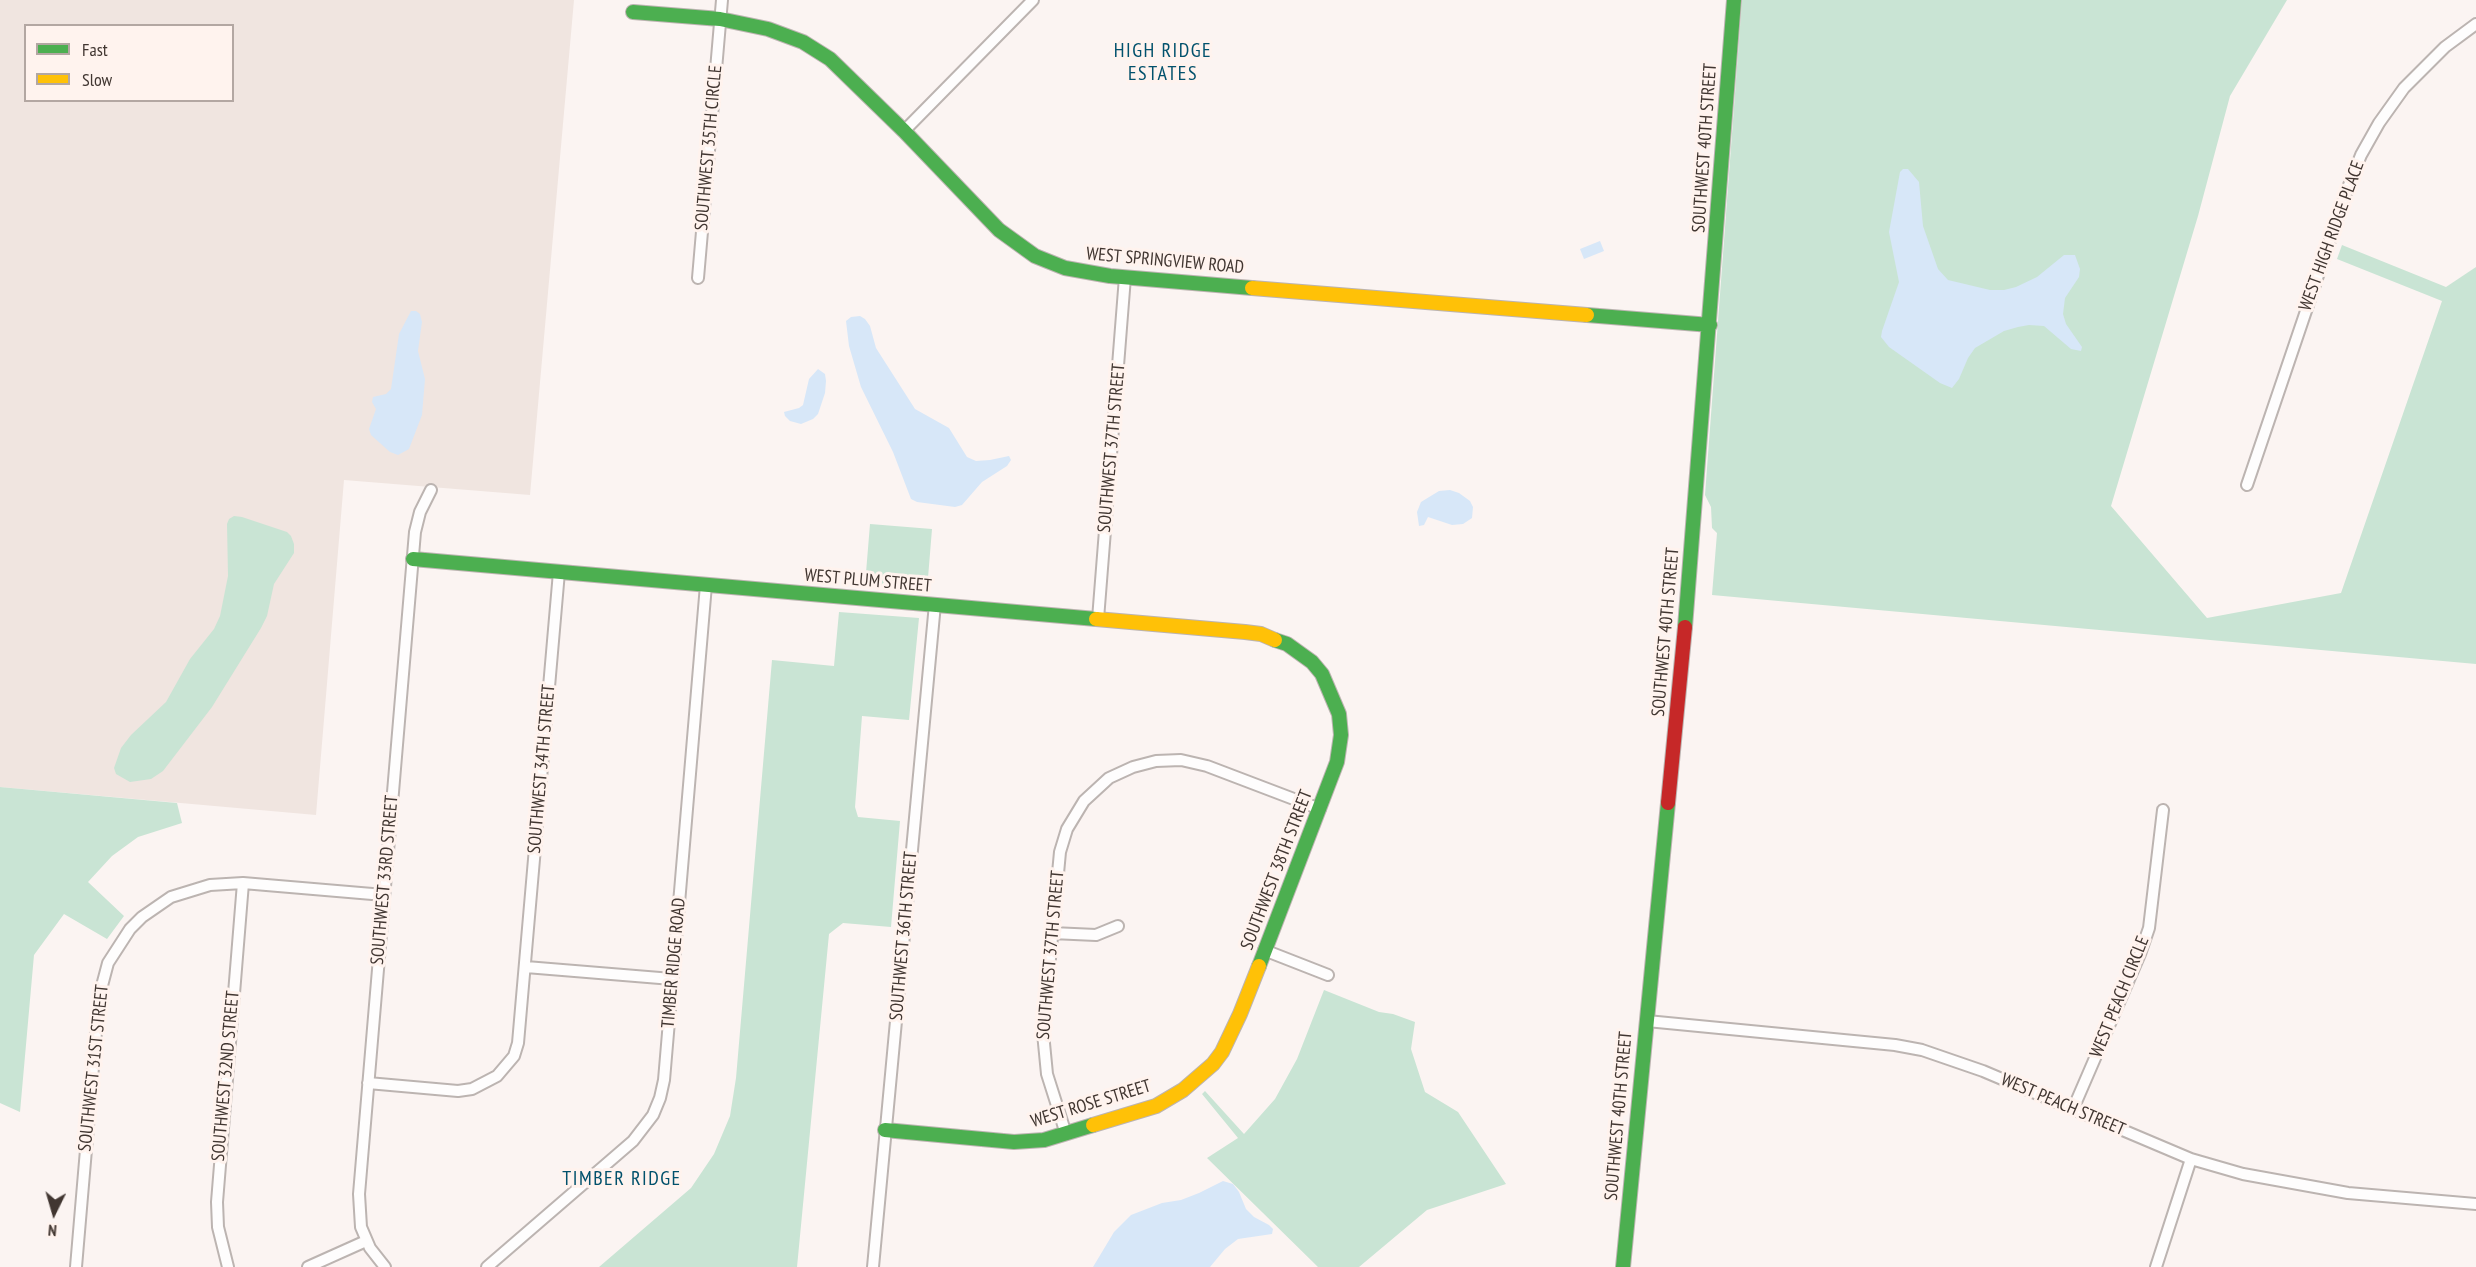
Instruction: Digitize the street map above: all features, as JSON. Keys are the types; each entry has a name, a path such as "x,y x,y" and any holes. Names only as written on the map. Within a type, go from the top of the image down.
{"street":[{"name":"SOUTHWEST 35TH CIRCLE","path":"698,278 722,0"},
{"path":"904,131 1033,0"},
{"name":"SOUTHWEST 40TH STREET","path":"1623,1267 1688,593 1734,0"},
{"name":"WEST SPRINGVIEW ROAD","path":"633,12 720,19 776,32 797,39 817,50 830,59 904,131 999,230 1035,256 1065,268 1125,277 1710,325"},
{"name":"WEST HIGH RIDGE PLACE","path":"2247,485 2347,190 2365,147 2404,88 2445,47 2476,24"},
{"name":"SOUTHWEST 37TH STREET","path":"1098,619 1125,277"},
{"name":"SOUTHWEST 33RD STREET","path":"385,1267 366,1241 359,1211 412,559 420,512 431,490"},
{"name":"WEST PLUM STREET","path":"412,559 1261,634 1287,644 1312,662"},
{"name":"SOUTHWEST 34TH STREET","path":"526,967 559,572"},
{"name":"TIMBER RIDGE ROAD","path":"487,1267 633,1141 649,1122 660,1098 664,1080 706,585"},
{"name":"SOUTHWEST 36TH STREET","path":"873,1267 935,604"},
{"name":"SOUTHWEST 38TH STREET","path":"1195,1082 1222,1052 1240,1014 1337,762 1340,725 1329,686 1312,662"},
{"name":"SOUTHWEST 37TH STREET","path":"1066,1134 1047,1074 1043,1047 1058,866 1067,829 1077,810 1100,786 1120,772 1145,763 1181,760 1207,766 1320,809"},
{"name":"WEST PEACH CIRCLE","path":"2073,1109 2140,954 2148,928 2163,810"},
{"path":"243,883 384,895"},
{"name":"SOUTHWEST 31ST STREET","path":"76,1267 99,997 108,963 130,929 142,917 165,901 190,889 243,883"},
{"name":"SOUTHWEST 32ND STREET","path":"228,1267 218,1227 217,1184 243,883"},
{"path":"1052,933 1096,935 1118,926"},
{"path":"1264,950 1328,975"},
{"path":"368,1083 458,1091 472,1089 497,1076 514,1056 519,1043 526,967 672,979"},
{"name":"WEST PEACH STREET","path":"1647,1021 1895,1045 1922,1050 1948,1057 2191,1159 2281,1182 2348,1192 2476,1204"},
{"name":"WEST ROSE STREET","path":"885,1130 1014,1142 1044,1140 1156,1106 1195,1082"},
{"path":"2156,1267 2191,1159"},
{"path":"308,1267 366,1241"}],"shaded area":[{"path":"0,0 574,0 530,495 344,480 316,815 0,787"}],"green space":[{"path":"1742,0 2287,0 2230,96 2198,216 2111,506 2207,618 2341,593 2442,301 2337,259 2342,245 2446,287 2476,267 2476,664 1712,595 1717,533 1712,528 1711,507 1705,495"},
{"path":"234,516 287,532 294,544 294,553 274,584 267,616 261,628 212,707 163,771 151,779 130,782 116,774 114,768 121,748 131,735 166,702 190,659 214,629 220,616 228,576 227,524"},
{"path":"870,524 932,529 927,590 865,585"},
{"path":"839,612 919,618 909,720 862,716 855,807 858,817 900,821 891,927 843,923 829,934 797,1267 599,1267 691,1188 714,1154 730,1116 736,1078 772,660 834,666"},
{"path":"0,787 177,803 182,823 138,837 112,856 88,882 124,916 107,939 64,914 34,955 20,1112 0,1103"},
{"path":"1324,990 1379,1012 1393,1014 1415,1022 1411,1049 1425,1092 1458,1112 1506,1184 1427,1210 1359,1267 1318,1267 1207,1158 1238,1138 1202,1094 1205,1091 1244,1134 1275,1099 1297,1059"}],"water":[{"path":"1908,169 1919,182 1923,226 1938,269 1948,280 1990,290 2004,290 2037,277 2064,255 2075,255 2080,269 2079,277 2065,298 2063,314 2066,324 2082,347 2081,351 2071,349 2044,326 2029,325 2004,331 1975,348 1952,388 1940,383 1889,347 1881,337 1899,282 1889,232 1900,172"},
{"path":"1600,241 1604,251 1584,259 1580,249"},
{"path":"411,311 420,314 422,322 418,351 425,379 422,415 409,449 398,455 390,452 371,435 369,429 376,409 372,402 373,397 386,394 391,389 399,334"},
{"path":"860,316 870,326 876,348 915,409 949,428 967,457 976,461 1009,456 1011,460 1007,466 982,482 962,505 955,507 917,502 911,499 893,452 861,387 849,346 846,321 851,317"},
{"path":"818,369 825,374 826,381 825,393 818,414 801,424 790,421 784,412 803,405 809,379"},
{"path":"1450,490 1470,501 1473,507 1472,518 1463,524 1452,525 1428,517 1424,525 1419,526 1417,512 1421,502 1439,491"},
{"path":"1223,1181 1233,1184 1246,1209 1254,1217 1269,1225 1273,1229 1272,1234 1238,1239 1225,1249 1210,1267 1093,1267 1114,1232 1131,1215 1162,1203 1181,1200"}],"traffic: fast":[{"path":"1685,627 1734,0"},
{"path":"633,12 720,19 768,29 803,42 830,59 904,131 999,230 1035,256 1065,268 1110,276 1252,288"},
{"path":"1587,315 1710,325"},
{"path":"413,559 1096,619"},
{"path":"1259,966 1337,762 1341,735 1339,714 1322,674 1312,662 1287,644 1275,640"},
{"path":"1623,1267 1668,803"},
{"path":"885,1130 1014,1142 1044,1140 1093,1125"}],"traffic: slow":[{"path":"1252,288 1587,315"},
{"path":"1096,619 1245,632 1261,634 1275,640"},
{"path":"1093,1125 1156,1106 1183,1090 1213,1064 1222,1052 1240,1014 1259,966"}],"traffic: jam":[{"path":"1668,803 1685,627"}],"district":[{"name":"HIGH RIDGE ESTATES","path":"1163,62"},
{"name":"TIMBER RIDGE","path":"622,1179"}]}
